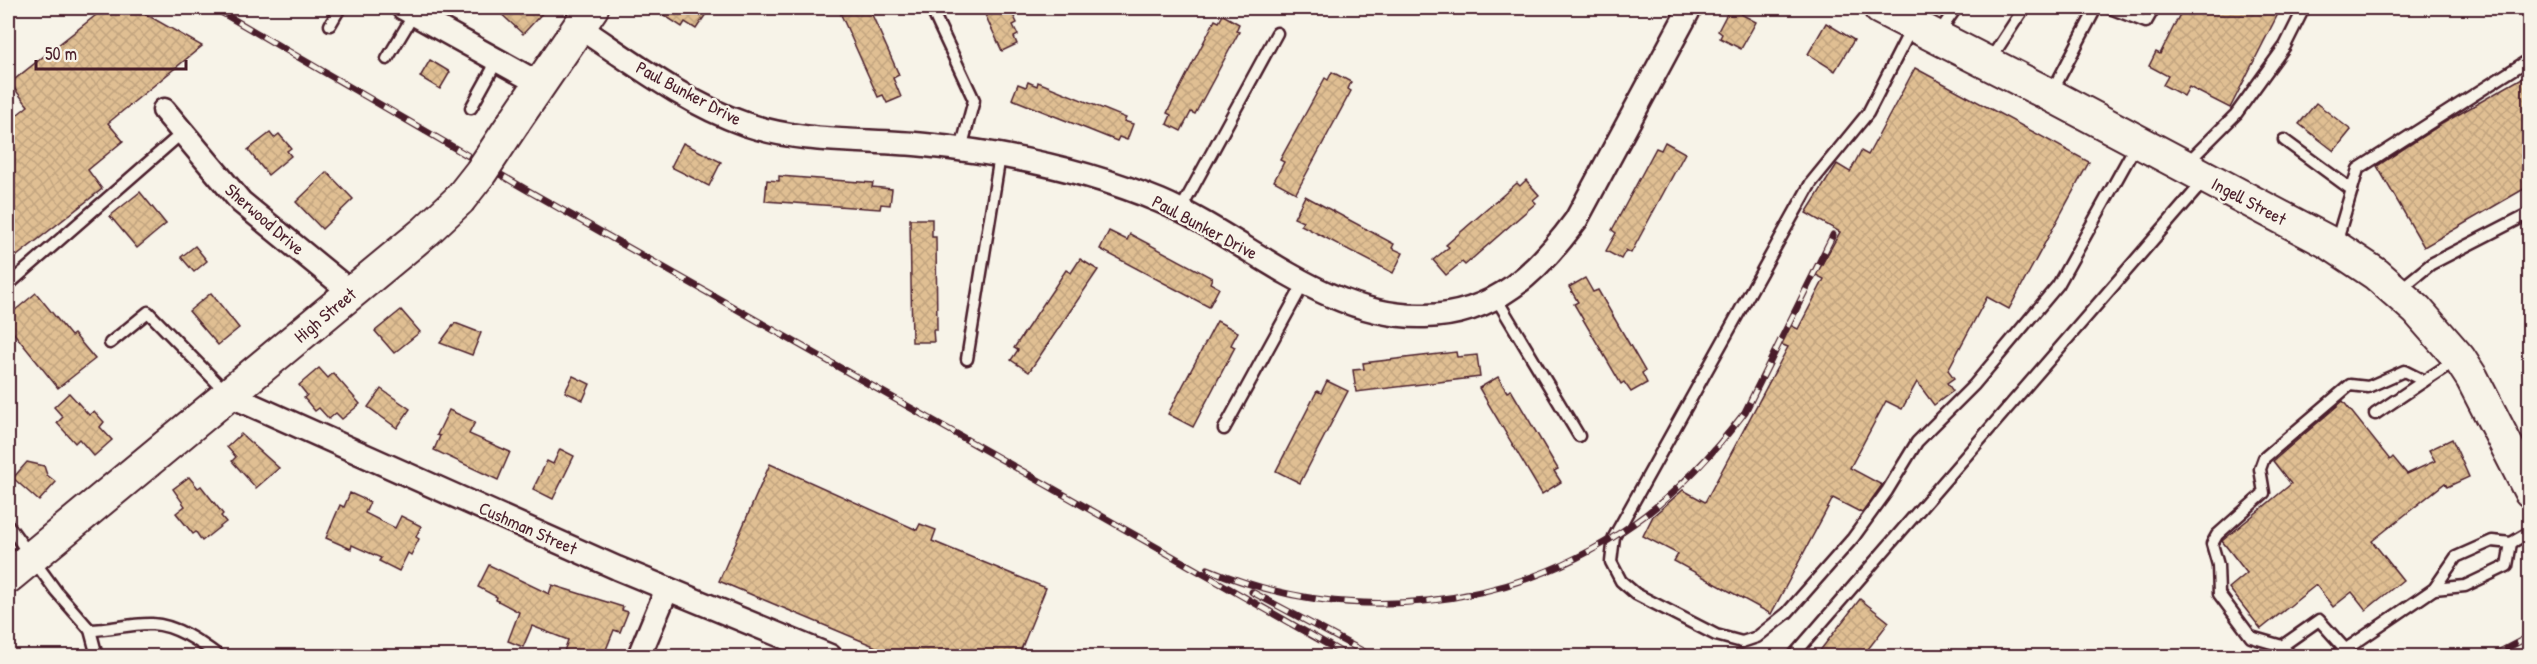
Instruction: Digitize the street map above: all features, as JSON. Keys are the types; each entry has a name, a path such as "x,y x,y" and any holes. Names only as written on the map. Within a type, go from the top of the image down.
{"street":[{"name":"Paul Bunker Drive","path":"586,17 671,87 720,114 746,124 773,132 820,139 961,149 1110,182 1180,211 1305,281 1354,305 1402,316 1447,314 1496,298 1534,270 1554,250 1576,220 1690,8"},
{"name":"Ingell Street","path":"1880,8 2051,95 2335,246 2397,291 2432,325 2459,358 2472,378 2529,491"},
{"path":"408,11 540,84"},
{"name":"High Street","path":"19,567 352,293 459,200 481,172 586,17"},
{"name":"Sherwood Drive","path":"164,110 241,202 352,293"},
{"name":"Cushman Street","path":"229,395 667,589 830,657"},
{"path":"639,657 667,589"}],"lane":[{"path":"330,25 340,8"},
{"path":"931,8 974,100 961,149"},
{"path":"1956,8 1925,31 1868,113 1810,183 1614,537 1611,562 1621,581 1636,594 1716,635 1742,642 1757,637 1787,613 1853,538 1887,491 1917,442 1974,385 2058,285 2138,142"},
{"path":"1988,63 2024,8"},
{"path":"2051,95 2096,8"},
{"path":"2110,8 2146,22 2154,8"},
{"path":"1793,657 2195,173 2285,46 2304,8"},
{"path":"387,59 408,11"},
{"path":"1180,211 1277,33"},
{"path":"2335,246 2358,169 2529,59"},
{"path":"471,108 497,62"},
{"path":"8,285 182,133"},
{"path":"2284,140 2352,190"},
{"path":"967,358 1000,156"},
{"path":"2397,291 2431,264 2529,213"},
{"path":"1224,429 1305,281"},
{"path":"1496,298 1579,436"},
{"path":"110,343 148,312 229,395"},
{"path":"2375,414 2459,358"},
{"path":"2291,657 2282,646 2251,637 2219,594 2218,565 2212,544 2217,535 2264,494 2260,469 2264,458 2350,385 2368,387 2404,371 2424,381"},
{"path":"8,525 19,567 90,630 97,657"},
{"path":"2336,657 2348,651 2434,589 2456,557 2492,541 2511,543 2529,532"},
{"path":"2434,589 2465,586 2507,566 2511,543"},
{"path":"2282,646 2319,620 2348,651"},
{"path":"90,630 111,630 153,624 183,632 219,657"}],"building":[{"path":"105,8 135,8 202,46 108,123 123,141 88,170 102,189 8,263 8,122 28,106 10,83"},
{"path":"495,8 547,8 523,34"},
{"path":"653,8 710,8 696,29 685,22 682,27"},
{"path":"838,8 869,8 899,75 893,78 901,97 887,103 883,95 878,97"},
{"path":"982,8 1010,8 1017,23 1013,25 1018,35 1014,37 1017,44 1002,51"},
{"path":"1730,8 1756,22 1741,49 1720,38 1722,34 1718,31"},
{"path":"2183,8 2281,8 2230,108 2189,87 2184,96 2163,85 2168,76 2149,66 2156,52 2160,54"},
{"path":"1223,15 1239,24 1236,31 1239,32 1195,114 1191,112 1181,131 1167,124 1171,115 1167,113 1215,20 1219,22"},
{"path":"1826,23 1854,40 1835,71 1808,54"},
{"path":"430,60 450,72 440,89 420,77"},
{"path":"1915,68 2089,162 2009,309 1987,297 1948,370 1954,378 1947,383 1953,391 1934,405 1917,382 1902,409 1886,401 1850,468 1882,485 1862,513 1833,498 1771,614 1674,561 1678,554 1643,536 1653,516 1683,490 1705,502 1788,347 1780,344 1790,325 1798,329 1824,279 1816,275 1840,232 1806,213 1837,164 1850,172 1861,151 1868,155"},
{"path":"1332,72 1351,82 1348,89 1351,91 1296,193 1274,181 1284,162 1280,160 1325,78 1328,80"},
{"path":"2529,74 2529,186 2424,247 2377,166 2440,125"},
{"path":"1028,82 1037,86 1038,82 1126,118 1124,121 1133,124 1127,140 1119,137 1117,141 1012,99 1018,84 1026,87"},
{"path":"2316,103 2351,130 2334,151 2299,124"},
{"path":"270,133 274,138 279,134 291,148 287,151 291,156 268,175 248,150"},
{"path":"1665,142 1685,153 1631,253 1626,250 1621,259 1606,251 1616,233 1612,230 1656,148 1661,150"},
{"path":"683,143 721,162 709,186 671,167"},
{"path":"327,172 353,199 322,229 296,202"},
{"path":"779,176 873,183 872,187 892,189 890,205 881,204 880,209 765,201 767,180 779,181"},
{"path":"1526,180 1539,195 1533,200 1536,203 1465,265 1462,262 1446,275 1433,260 1449,247 1446,245 1517,183 1520,186"},
{"path":"140,192 166,224 137,248 110,216"},
{"path":"1305,196 1394,244 1392,248 1403,253 1393,273 1301,225 1303,222 1294,218"},
{"path":"910,219 932,219 932,237 936,237 937,330 933,330 934,342 912,342"},
{"path":"1109,231 1127,240 1130,234 1212,278 1210,283 1219,288 1209,307 1100,249"},
{"path":"195,246 207,261 194,272 181,257"},
{"path":"1080,259 1098,270 1029,372 1011,360 1018,350 1014,348 1066,270 1071,273"},
{"path":"1585,278 1593,292 1598,290 1645,371 1642,373 1647,383 1631,392 1624,382 1621,384 1574,304 1578,302 1569,287"},
{"path":"36,293 71,336 74,334 95,359 58,388 8,326 8,316"},
{"path":"211,293 239,328 218,345 189,311"},
{"path":"401,310 420,332 394,353 375,331"},
{"path":"1217,321 1238,332 1231,345 1235,347 1193,427 1168,414"},
{"path":"455,323 481,333 472,355 440,343"},
{"path":"1456,352 1457,357 1477,355 1480,377 1356,392 1353,370 1364,369 1363,363"},
{"path":"319,368 328,378 333,373 360,404 342,419 336,413 329,419 319,408 315,411 304,398 307,395 299,385"},
{"path":"573,376 590,384 583,400 565,392"},
{"path":"1498,377 1507,392 1511,390 1558,469 1554,471 1561,482 1542,494 1479,388"},
{"path":"1327,381 1348,391 1300,483 1276,471 1317,391 1321,393"},
{"path":"381,389 410,409 397,428 368,407"},
{"path":"69,393 89,415 94,411 104,422 100,427 112,440 94,456 79,439 75,443 57,423 63,417 54,407"},
{"path":"2343,401 2390,460 2393,457 2407,474 2435,461 2429,450 2452,439 2469,477 2447,487 2445,483 2372,541 2403,580 2366,610 2352,592 2333,607 2316,585 2261,629 2229,588 2247,573 2222,541 2291,484 2273,461"},
{"path":"449,410 475,422 469,434 510,452 498,480 434,450 440,436 437,435"},
{"path":"241,434 279,468 256,488 232,461 236,457 227,447"},
{"path":"560,449 574,456 553,499 533,489 547,461 553,464"},
{"path":"27,462 44,466 47,475 56,482 39,501 13,478"},
{"path":"770,464 917,530 920,524 936,530 932,541 1046,588 1018,657 900,657 719,581"},
{"path":"189,477 198,488 201,486 223,514 221,516 226,522 202,541 196,532 193,534 176,513 185,506 173,489"},
{"path":"350,493 370,502 365,513 395,528 401,516 421,526 416,537 419,539 411,555 408,553 399,571 379,561 381,558 352,545 351,549 326,538 340,505 344,507"},
{"path":"489,565 549,594 552,585 623,607 622,610 628,612 620,632 614,630 603,657 562,657 568,640 532,626 523,647 508,641 519,612 478,587"},
{"path":"1860,599 1889,622 1862,657 1815,657"}],"railway":[{"path":"214,8 527,190 1348,656"},
{"path":"1208,569 1261,587 1316,599 1371,603 1427,601 1481,592 1534,576 1585,553 1633,524 1665,500 1707,458 1745,412 1833,235"},
{"path":"1252,592 1372,656"},
{"path":"2492,656 2530,636"}]}
